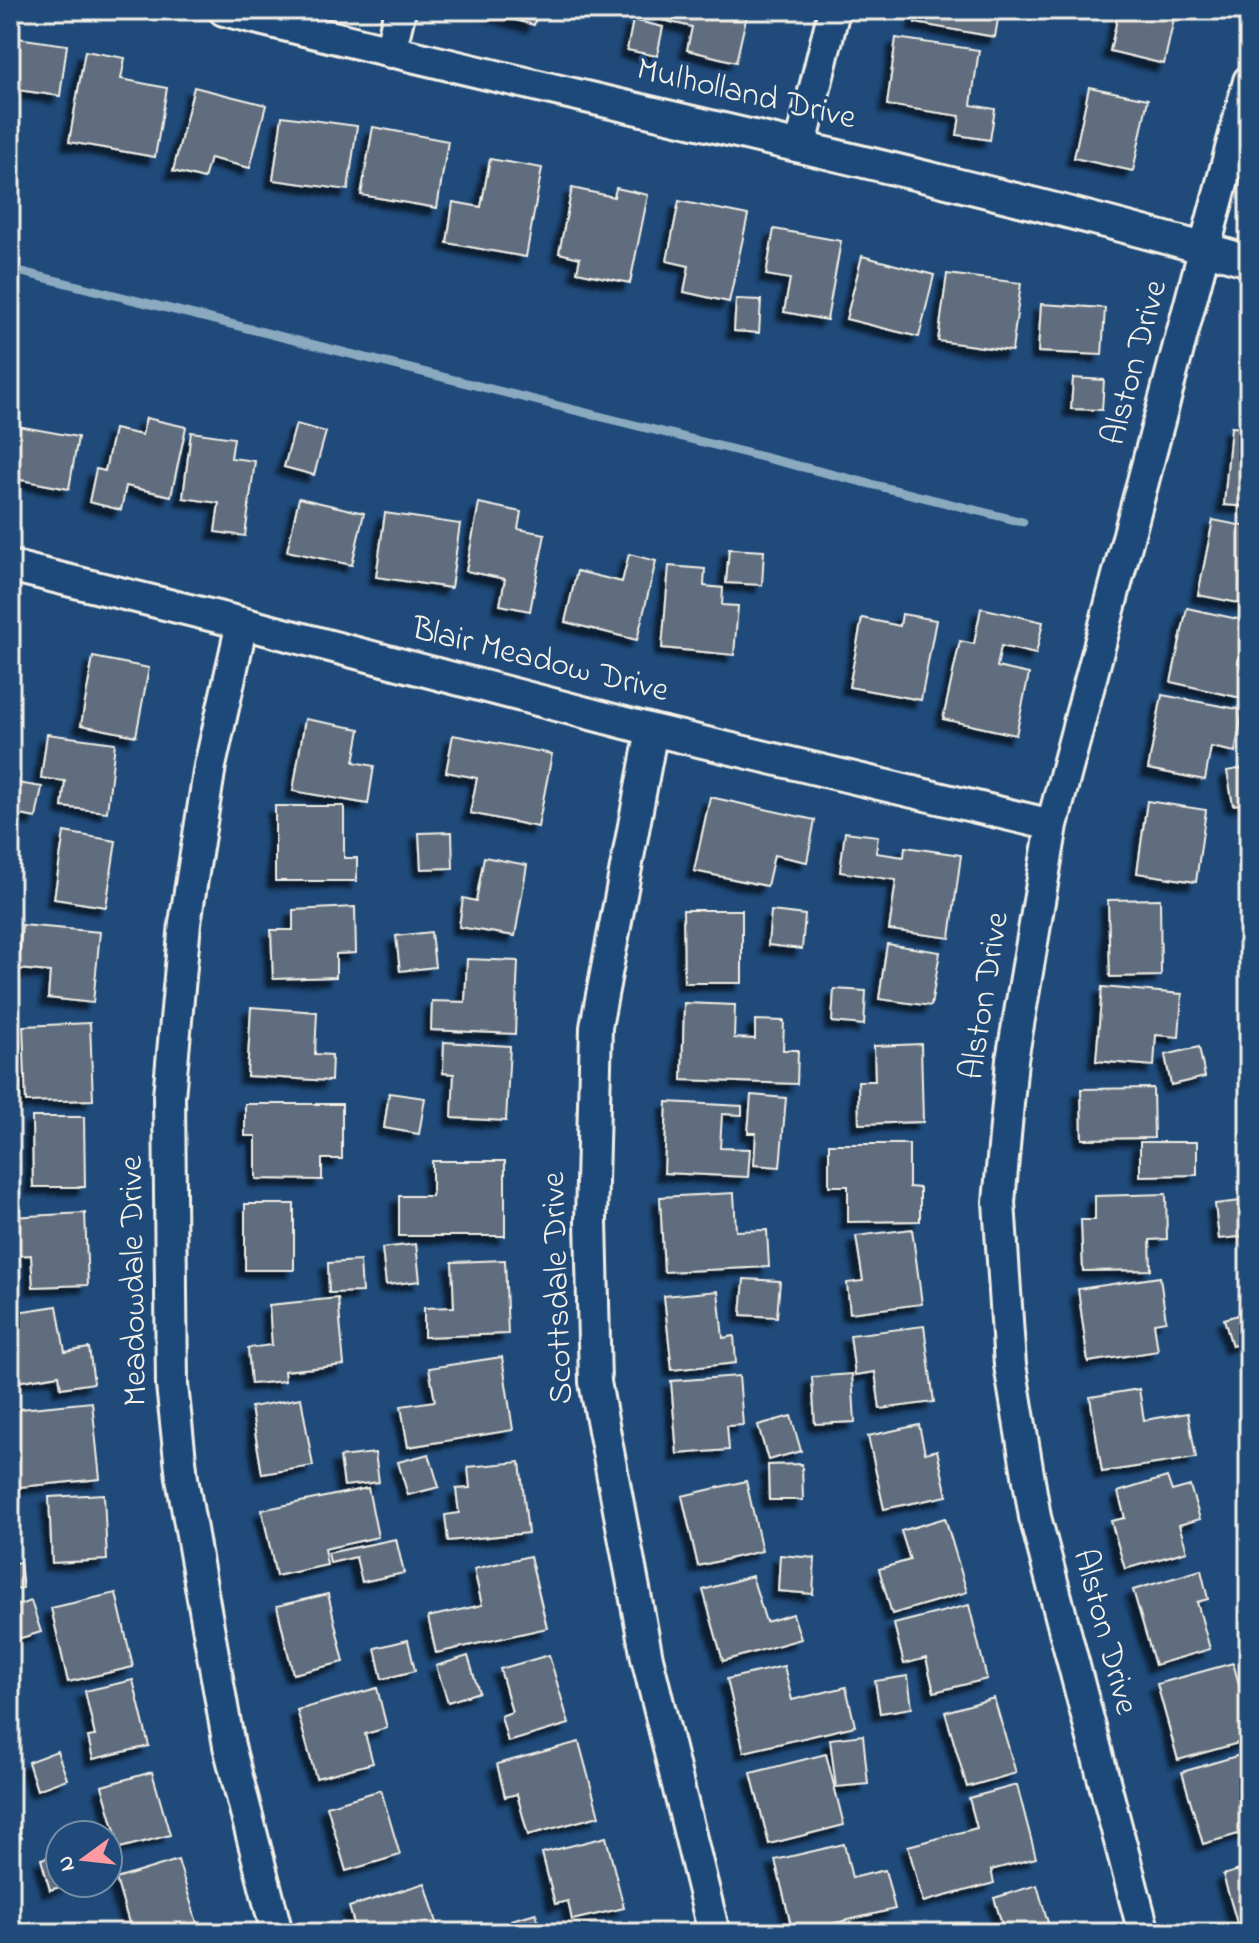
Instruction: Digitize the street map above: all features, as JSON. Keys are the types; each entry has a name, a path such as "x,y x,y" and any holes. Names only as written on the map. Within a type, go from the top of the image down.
{"street":[{"name":"Mulholland Drive","path":"224,10 390,52 801,145 1249,261"},
{"path":"390,52 400,10"},
{"path":"801,145 834,10"},
{"name":"Alston Drive","path":"1144,1933 1035,1517 1010,1365 999,1202 1012,1060 1052,825 1249,81"},
{"name":"Blair Meadow Drive","path":"10,566 652,730 1052,825"},
{"name":"Meadowdale Drive","path":"242,623 210,766 185,923 169,1096 172,1385 182,1478 229,1746 277,1933"},
{"name":"Scottsdale Drive","path":"652,730 596,1027 591,1221 595,1382 647,1658 714,1933"}],"building":[{"path":"479,10 538,10 534,25"},
{"path":"665,10 748,10 736,62 687,50 692,27 662,20"},
{"path":"917,10 985,10 999,13 995,37 915,23"},
{"path":"1119,10 1176,10 1164,64 1110,51"},
{"path":"633,20 663,27 657,56 627,50"},
{"path":"10,37 67,45 60,96 10,89"},
{"path":"896,38 979,50 971,105 995,109 990,140 957,135 960,116 887,105"},
{"path":"85,51 125,58 121,79 167,88 155,157 69,142"},
{"path":"194,87 266,105 250,168 210,158 204,179 173,171"},
{"path":"1089,87 1148,99 1133,171 1074,158"},
{"path":"282,116 357,126 348,190 273,180"},
{"path":"373,127 448,141 437,208 361,195"},
{"path":"490,159 542,168 526,257 447,243 453,202 481,207"},
{"path":"572,188 614,197 616,188 648,195 630,283 577,272 580,258 559,253"},
{"path":"679,201 748,215 729,302 684,292 689,266 667,261"},
{"path":"774,229 841,241 827,320 784,312 790,279 766,275"},
{"path":"862,256 934,275 919,337 846,319"},
{"path":"947,274 1021,283 1012,351 938,341"},
{"path":"736,299 761,300 759,333 734,331"},
{"path":"1041,304 1105,308 1102,355 1038,352"},
{"path":"1073,378 1104,380 1102,410 1071,409"},
{"path":"146,418 186,427 171,496 126,486 121,510 89,502 96,469 105,471 114,429 142,435"},
{"path":"296,424 326,432 314,475 284,467"},
{"path":"12,425 78,437 69,489 10,478"},
{"path":"1231,427 1249,428 1249,507 1224,505"},
{"path":"191,432 234,438 231,458 255,461 245,536 215,532 219,503 183,498"},
{"path":"299,498 364,513 352,565 287,551"},
{"path":"479,503 521,512 518,529 545,534 530,611 500,605 505,579 466,571"},
{"path":"385,513 460,524 451,588 376,577"},
{"path":"1213,520 1249,527 1249,605 1198,595"},
{"path":"729,549 764,551 762,585 726,583"},
{"path":"629,554 656,561 637,640 565,622 577,571 622,582"},
{"path":"669,566 705,569 704,586 723,588 722,605 738,606 734,655 662,648"},
{"path":"981,608 1043,622 1036,654 1001,646 997,667 1029,674 1016,735 943,719 960,641 974,644"},
{"path":"1187,608 1247,621 1238,663 1248,666 1241,698 1171,682"},
{"path":"902,614 936,620 921,700 849,687 862,618 900,626"},
{"path":"10,620 15,622 10,645"},
{"path":"93,657 149,668 136,736 81,725"},
{"path":"1162,695 1243,710 1235,752 1211,747 1205,780 1148,769"},
{"path":"305,719 360,729 354,762 374,766 368,804 293,791"},
{"path":"47,734 115,743 107,812 62,807 65,781 41,778"},
{"path":"453,735 552,754 538,827 470,813 477,778 446,772"},
{"path":"1249,767 1249,803 1233,805 1227,771"},
{"path":"11,782 42,787 36,818 10,813"},
{"path":"710,797 815,820 807,862 774,855 767,886 694,871"},
{"path":"1147,801 1206,810 1196,882 1137,873"},
{"path":"275,806 344,806 344,858 357,858 357,881 275,881"},
{"path":"64,832 116,841 106,907 54,899"},
{"path":"452,832 453,868 421,869 419,833"},
{"path":"845,832 878,836 876,853 904,857 905,847 961,855 950,938 889,930 896,880 840,872"},
{"path":"484,857 527,865 515,936 459,927 463,898 476,901"},
{"path":"1160,899 1161,976 1110,977 1108,900"},
{"path":"355,907 356,953 336,954 336,977 273,979 271,930 293,930 293,910"},
{"path":"683,910 742,910 742,983 684,983"},
{"path":"771,911 805,915 802,949 768,945"},
{"path":"22,925 100,932 93,1003 48,998 50,972 18,969"},
{"path":"431,932 435,967 400,971 396,936"},
{"path":"887,944 940,952 931,1006 879,999"},
{"path":"467,959 518,961 515,1034 431,1030 432,1001 465,1002"},
{"path":"1102,987 1182,994 1179,1037 1156,1035 1154,1066 1096,1061"},
{"path":"834,989 866,991 864,1025 832,1022"},
{"path":"684,1003 735,1005 734,1038 755,1039 755,1020 784,1021 783,1050 798,1050 797,1084 682,1080"},
{"path":"251,1007 317,1012 315,1054 332,1055 331,1081 247,1076"},
{"path":"90,1023 93,1100 26,1102 23,1026"},
{"path":"444,1042 510,1046 506,1121 452,1118 454,1074 443,1073"},
{"path":"921,1044 923,1122 859,1124 858,1081 875,1081 874,1046"},
{"path":"1199,1047 1205,1077 1171,1085 1165,1055"},
{"path":"1153,1088 1154,1138 1082,1139 1081,1089"},
{"path":"389,1093 425,1098 419,1134 384,1128"},
{"path":"751,1095 786,1098 780,1167 754,1165 756,1133 748,1133"},
{"path":"667,1102 742,1106 742,1115 722,1114 720,1148 750,1149 748,1177 664,1173"},
{"path":"245,1104 342,1104 342,1159 322,1159 322,1180 256,1179 256,1136 245,1136"},
{"path":"32,1117 84,1117 85,1187 33,1187"},
{"path":"1140,1142 1197,1142 1197,1175 1140,1176"},
{"path":"829,1144 909,1144 909,1187 920,1188 920,1221 848,1222 848,1186 829,1186"},
{"path":"432,1161 505,1161 505,1236 399,1236 399,1196 432,1196"},
{"path":"734,1193 736,1231 767,1230 769,1267 664,1272 660,1197"},
{"path":"1166,1194 1167,1239 1150,1240 1151,1270 1083,1271 1081,1220 1095,1220 1095,1196"},
{"path":"1249,1200 1249,1236 1219,1239 1215,1204"},
{"path":"245,1204 294,1204 294,1270 245,1270"},
{"path":"85,1213 88,1285 33,1287 31,1255 10,1256 10,1217"},
{"path":"912,1229 922,1304 850,1313 847,1283 863,1281 856,1236"},
{"path":"416,1244 420,1281 386,1285 382,1248"},
{"path":"505,1260 508,1334 424,1337 424,1308 454,1307 452,1262"},
{"path":"360,1261 362,1292 329,1293 328,1263"},
{"path":"1160,1277 1166,1321 1154,1323 1158,1351 1088,1362 1078,1289"},
{"path":"744,1279 780,1281 777,1317 741,1315"},
{"path":"718,1291 723,1338 734,1336 736,1363 672,1370 664,1296"},
{"path":"338,1298 344,1365 284,1371 285,1381 251,1384 248,1348 272,1345 269,1305"},
{"path":"57,1306 65,1352 89,1348 94,1383 61,1388 59,1375 16,1382 10,1354 10,1313"},
{"path":"1249,1312 1249,1341 1232,1346 1224,1319"},
{"path":"924,1326 934,1402 880,1409 875,1372 855,1375 850,1335"},
{"path":"502,1357 513,1430 408,1447 401,1406 435,1401 429,1368"},
{"path":"852,1374 855,1422 815,1424 812,1377"},
{"path":"739,1376 743,1425 727,1426 729,1450 677,1454 671,1381"},
{"path":"1139,1389 1144,1420 1188,1413 1196,1458 1102,1472 1090,1397"},
{"path":"301,1398 313,1466 262,1474 251,1407"},
{"path":"92,1402 100,1479 10,1488 10,1410"},
{"path":"791,1416 801,1451 768,1460 758,1425"},
{"path":"919,1425 925,1453 937,1450 947,1496 884,1509 868,1436"},
{"path":"375,1453 379,1482 344,1486 340,1457"},
{"path":"429,1454 439,1487 408,1495 398,1462"},
{"path":"520,1462 528,1533 448,1541 445,1515 459,1513 456,1489 470,1488 468,1467"},
{"path":"802,1464 803,1500 769,1500 768,1465"},
{"path":"1167,1477 1172,1491 1190,1486 1200,1519 1179,1525 1187,1551 1125,1569 1111,1521 1125,1518 1118,1492"},
{"path":"746,1481 762,1551 698,1566 682,1496"},
{"path":"368,1488 378,1537 324,1549 327,1565 276,1576 262,1510"},
{"path":"104,1494 107,1560 52,1563 49,1497"},
{"path":"945,1518 967,1592 892,1614 879,1569 910,1560 901,1531"},
{"path":"396,1539 404,1573 362,1582 356,1557 330,1563 328,1553"},
{"path":"780,1555 815,1558 813,1594 778,1591"},
{"path":"530,1556 547,1628 436,1653 428,1617 482,1605 474,1569"},
{"path":"20,1562 23,1588 10,1590 10,1564"},
{"path":"1201,1570 1208,1599 1197,1602 1210,1649 1155,1665 1133,1590"},
{"path":"752,1576 766,1622 793,1614 801,1639 723,1661 703,1590"},
{"path":"116,1593 133,1667 68,1682 51,1608"},
{"path":"328,1594 344,1662 293,1674 277,1606"},
{"path":"31,1601 41,1632 11,1641 10,1608"},
{"path":"969,1605 987,1679 934,1692 926,1658 904,1664 894,1624"},
{"path":"408,1640 415,1671 382,1679 375,1648"},
{"path":"549,1655 569,1724 508,1742 501,1716 512,1712 500,1669"},
{"path":"468,1656 479,1692 448,1702 436,1666"},
{"path":"1233,1663 1249,1719 1249,1740 1178,1760 1157,1684"},
{"path":"784,1666 792,1700 846,1687 855,1726 744,1752 727,1679"},
{"path":"908,1676 912,1708 880,1713 875,1681"},
{"path":"133,1680 149,1746 93,1759 88,1737 95,1736 85,1691"},
{"path":"377,1688 387,1728 365,1734 373,1763 316,1778 297,1710"},
{"path":"994,1698 1016,1773 967,1787 945,1712"},
{"path":"863,1735 868,1784 836,1787 830,1739"},
{"path":"579,1742 599,1816 528,1835 517,1794 505,1797 497,1764"},
{"path":"57,1751 67,1779 37,1790 28,1762"},
{"path":"826,1754 844,1825 769,1844 751,1773"},
{"path":"1240,1755 1249,1784 1249,1831 1203,1844 1182,1772"},
{"path":"152,1772 170,1835 124,1847 124,1819 112,1819 102,1786"},
{"path":"1017,1785 1036,1858 991,1870 994,1883 923,1902 908,1846 977,1828 969,1798"},
{"path":"381,1790 400,1855 346,1871 327,1806"},
{"path":"10,1808 22,1838 10,1843"},
{"path":"606,1837 624,1908 572,1920 568,1901 555,1904 542,1853"},
{"path":"844,1844 852,1878 885,1870 895,1909 793,1933 775,1860"},
{"path":"178,1860 200,1933 132,1933 122,1899 124,1877"},
{"path":"1249,1867 1249,1933 1240,1933 1223,1875"},
{"path":"425,1883 440,1933 357,1933 349,1907"},
{"path":"1037,1885 1051,1933 983,1933 1003,1927 994,1898"},
{"path":"536,1913 541,1933 514,1933 511,1920"}],"waterway":[{"path":"10,269 1023,522"}]}
